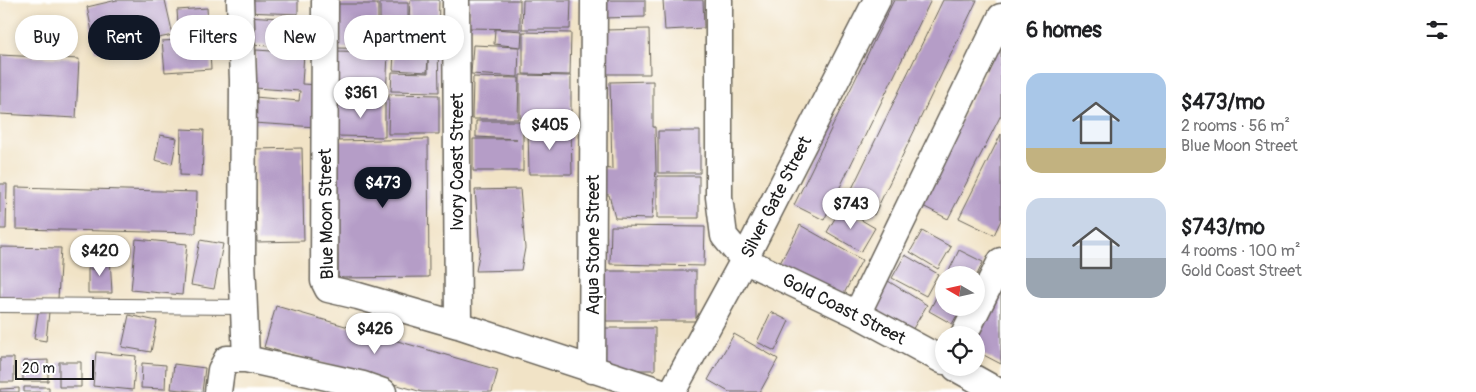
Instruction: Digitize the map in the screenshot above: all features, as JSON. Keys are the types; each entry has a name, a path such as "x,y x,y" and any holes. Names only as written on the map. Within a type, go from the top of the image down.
{"street":[{"path":"240,0 243,80 242,260 246,359"},
{"name":"Blue Moon Street","path":"325,0 324,281 328,289 458,325 662,392"},
{"name":"Ivory Coast Street","path":"456,0 458,325"},
{"name":"Aqua Stone Street","path":"592,370 594,0"},
{"path":"719,0 719,197 724,236 744,260"},
{"name":"Silver Gate Street","path":"672,392 744,260 877,0"},
{"path":"856,314 1001,17"},
{"name":"Gold Coast Street","path":"744,260 856,314 935,356"},
{"path":"968,326 1001,261"},
{"path":"218,392 221,370 226,359 246,359 363,385 383,392"},
{"path":"970,376 999,392"}],"lane":[{"path":"0,305 244,307"}],"building":[{"path":"117,0 165,0 170,22 170,36 160,38 160,15 89,15 87,7"},
{"path":"245,0 298,0 298,14 245,12"},
{"path":"410,0 439,0 439,15 409,15"},
{"path":"469,0 520,0 520,29 469,28"},
{"path":"523,0 571,0 570,29 522,29"},
{"path":"600,0 645,0 645,17 601,18"},
{"path":"663,0 703,0 704,28 665,30"},
{"path":"894,0 931,0 824,220 794,205"},
{"path":"943,0 977,0 874,215 846,201"},
{"path":"380,3 408,3 408,15 380,15"},
{"path":"335,4 378,4 378,15 344,15 344,48 335,48"},
{"path":"207,8 207,15 177,15 177,10"},
{"path":"255,17 265,17 265,46 255,45"},
{"path":"495,29 522,31 521,47 494,44"},
{"path":"649,29 650,74 606,74 605,30"},
{"path":"523,32 571,33 570,75 523,74"},
{"path":"1001,40 1001,115 948,219 919,204"},
{"path":"162,41 170,41 170,60 210,60 211,69 165,72"},
{"path":"473,45 519,47 518,77 471,74"},
{"path":"256,50 265,51 265,60 304,60 302,84 318,85 316,127 253,123 255,97 299,101 300,91 254,88"},
{"path":"336,51 344,51 344,60 388,60 386,99 335,97"},
{"path":"0,55 15,56 15,60 79,59 76,118 0,114"},
{"path":"394,60 428,60 427,72 393,70"},
{"path":"428,60 438,60 439,92 391,91 392,72 428,73"},
{"path":"520,75 571,76 571,119 520,118"},
{"path":"473,77 519,78 518,119 472,119"},
{"path":"653,81 653,127 655,127 656,171 652,219 615,218 609,195 596,194 598,168 612,169 610,82"},
{"path":"389,94 439,95 439,134 388,134"},
{"path":"337,101 385,102 385,137 336,136"},
{"path":"476,121 523,121 523,171 473,171 473,139 517,139 476,137"},
{"path":"571,127 572,174 529,174 528,128"},
{"path":"181,129 204,130 202,176 180,175"},
{"path":"658,131 700,131 700,173 658,173"},
{"path":"1001,134 1001,220 994,235 959,218"},
{"path":"160,135 177,138 172,164 155,160"},
{"path":"428,139 429,277 338,278 337,141"},
{"path":"302,148 304,241 257,242 255,149"},
{"path":"657,176 699,176 699,218 657,218"},
{"path":"0,184 7,184 6,229 0,229"},
{"path":"16,187 197,192 196,233 16,229"},
{"path":"520,189 525,248 521,270 476,271 480,249 475,190"},
{"path":"841,208 875,228 861,252 827,232"},
{"path":"800,225 862,260 840,301 778,267"},
{"path":"611,226 705,227 704,266 610,264"},
{"path":"922,231 951,247 940,266 935,267 910,252"},
{"path":"106,239 126,241 124,253 105,251"},
{"path":"136,239 187,244 182,295 131,290"},
{"path":"200,240 223,244 214,289 191,285"},
{"path":"0,247 61,248 58,299 0,299"},
{"path":"959,250 983,262 981,266 951,266"},
{"path":"905,255 935,272 935,280 926,296 892,278"},
{"path":"110,257 112,293 88,293 88,269 96,269 96,258"},
{"path":"606,271 696,271 696,321 606,321"},
{"path":"888,281 927,305 908,337 869,313"},
{"path":"996,291 1001,294 1001,364 985,356 985,326 980,326"},
{"path":"935,300 935,314 929,311"},
{"path":"276,306 498,370 492,392 422,392 264,347"},
{"path":"49,312 46,341 34,339 38,313"},
{"path":"771,312 789,321 775,351 757,342"},
{"path":"129,315 157,321 151,352 122,347"},
{"path":"938,316 956,316 952,324"},
{"path":"605,328 655,328 655,370 605,370"},
{"path":"734,334 778,359 760,392 729,392 708,380"},
{"path":"96,352 136,356 133,390 93,386"},
{"path":"0,358 14,358 14,382 0,382"},
{"path":"48,360 48,381 23,381 23,361"},
{"path":"59,362 81,362 81,387 59,387"},
{"path":"142,363 166,365 165,389 141,388"},
{"path":"174,364 205,368 202,392 171,389"},
{"path":"24,387 49,387 49,392 24,392"},
{"path":"19,388 19,392 0,392 0,389"}]}
